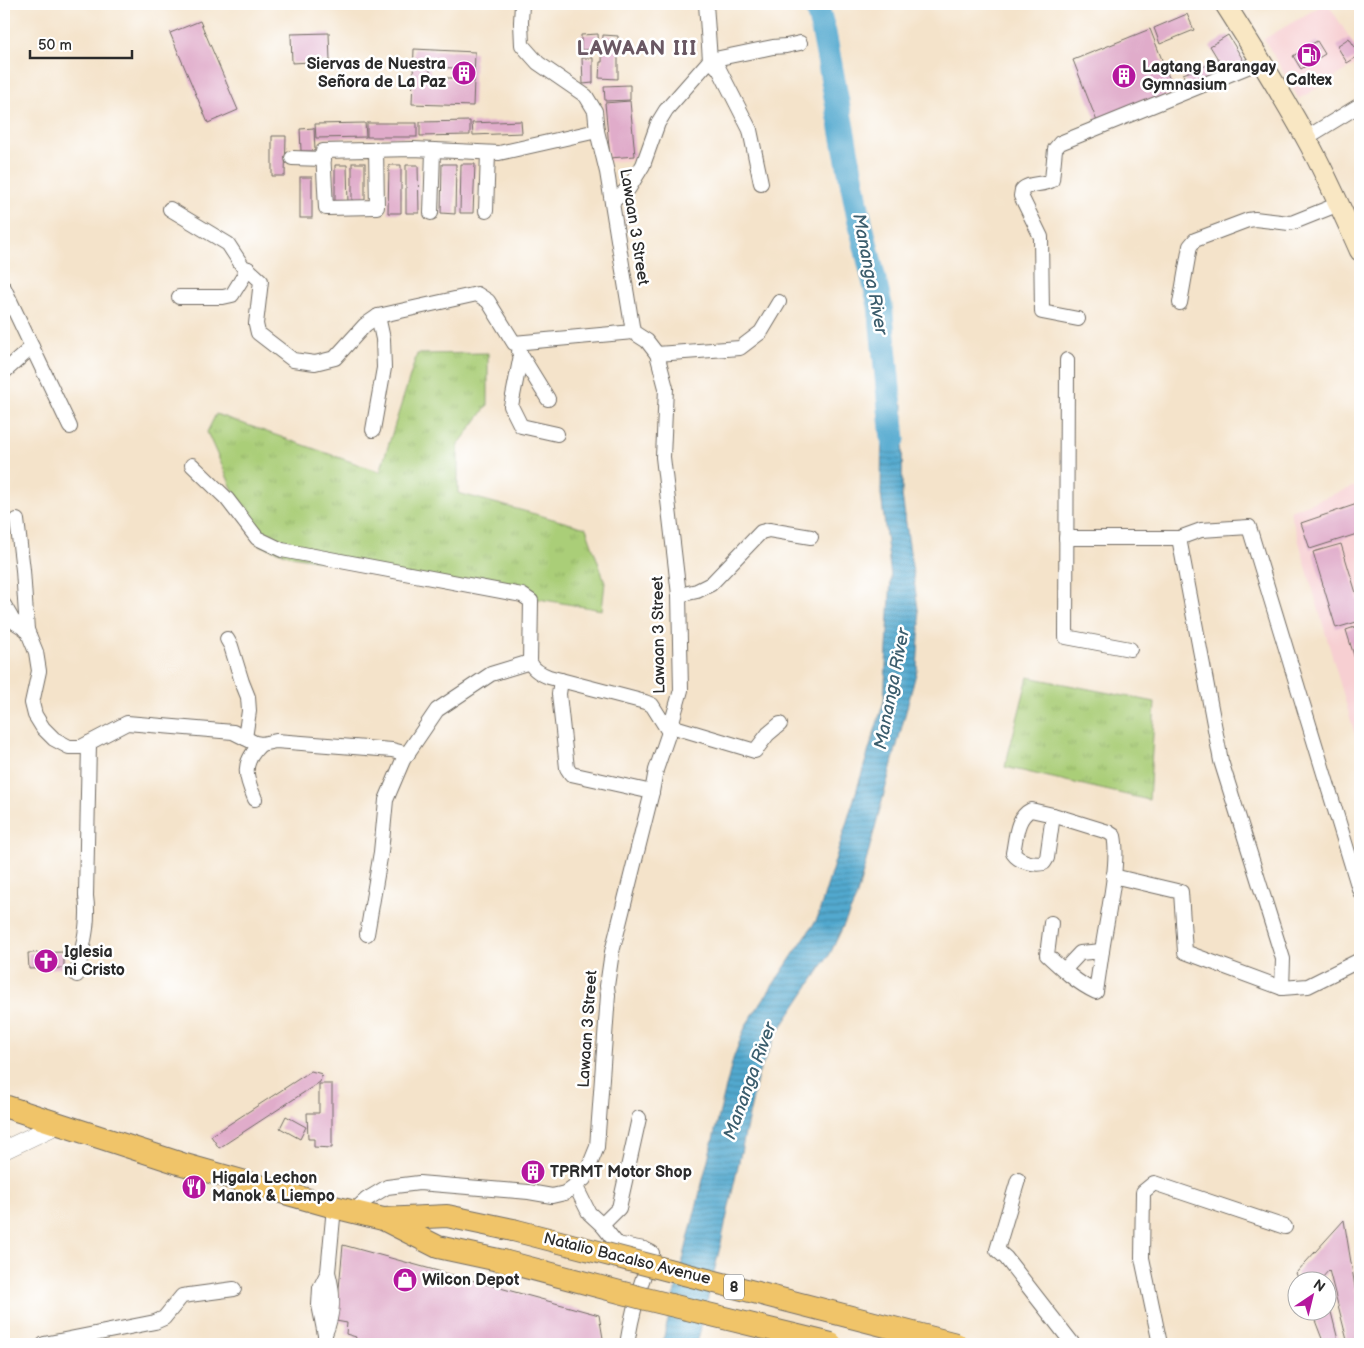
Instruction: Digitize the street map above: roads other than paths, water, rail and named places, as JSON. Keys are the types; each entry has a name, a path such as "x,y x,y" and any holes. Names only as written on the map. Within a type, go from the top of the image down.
{"main road":[{"path":"1225,4 1262,61 1306,138 1360,251"},
{"name":"Natalio Bacalso Avenue","path":"4,1106 182,1164 382,1219 438,1247 503,1261 646,1299 831,1344"},
{"name":"Natalio Bacalso Avenue","path":"382,1219 447,1216 513,1230 956,1344"}],"street":[{"name":"Lawaan 3 Street","path":"522,4 520,22 522,45 538,63 586,96 595,111 633,332 647,340 657,354 666,388 664,457 679,595 681,690 656,770 612,952 607,986 608,995 597,1147 584,1179 576,1185"},
{"path":"706,4 710,60 719,69 750,130 760,183"},
{"path":"612,202 629,188 643,165 658,123 666,110 710,60 800,43"},
{"path":"1078,319 1042,312 1041,237 1021,196 1022,190 1025,187 1048,183 1052,180 1054,149 1060,143 1262,61"},
{"path":"1306,138 1360,105"},
{"path":"376,149 376,207 326,208 323,151 376,149 499,153 597,131"},
{"path":"431,213 433,151"},
{"path":"486,211 488,153"},
{"path":"292,158 324,159"},
{"path":"1180,303 1190,246 1195,240 1248,220 1294,222 1339,204"},
{"path":"170,209 228,244 244,267 261,281 256,324 258,333 293,360 314,363 335,358 365,325 378,316 477,294 488,301 548,399"},
{"path":"179,297 223,297 232,295 248,269"},
{"path":"4,288 70,428"},
{"path":"657,354 740,348 762,332 779,302"},
{"path":"372,430 384,368 383,340 378,316"},
{"path":"517,349 633,332"},
{"path":"4,372 32,348"},
{"path":"517,349 511,406 521,426 557,434"},
{"path":"1067,360 1066,637 1130,649"},
{"path":"192,465 227,499 257,538 282,550 522,595 531,602 530,662 539,673 645,702 652,706 670,729 755,751 768,734 780,724"},
{"path":"17,520 28,630 36,652 38,671 32,703 35,715 43,728 58,742 69,747 81,748 127,723 232,732 261,744 276,741 392,750 408,754"},
{"path":"1066,538 1179,538 1201,530 1249,527 1360,892"},
{"path":"679,595 697,591 711,584 761,532 769,530 810,537"},
{"path":"1179,538 1221,761 1284,959 1282,988"},
{"path":"4,606 14,621 28,630"},
{"path":"227,639 232,646 248,697 245,738"},
{"path":"367,934 381,852 386,800 408,754 437,710 491,674 530,662"},
{"path":"561,680 559,694 567,768 571,774 652,792"},
{"path":"77,975 86,934 88,913 86,896 89,743"},
{"path":"254,799 246,778 247,766 253,752 261,744"},
{"path":"1051,923 1047,955 1079,984 1096,992 1113,876 1116,845 1114,836 1108,832 1053,815"},
{"path":"1113,876 1180,892 1185,952 1282,988 1308,986 1360,960"},
{"path":"1064,970 1080,953 1102,951"},
{"path":"602,1225 619,1208 639,1118"},
{"path":"4,1150 59,1124"},
{"path":"1018,1180 997,1250 1006,1258 1073,1344"},
{"path":"325,1340 334,1301 328,1272 344,1209 387,1187 419,1183 529,1192 552,1196 565,1193 576,1185 589,1213 602,1225 617,1244 644,1249 652,1253 632,1315 627,1344"},
{"path":"1160,1344 1142,1258 1143,1192 1154,1183 1285,1227"},
{"path":"44,1344 155,1322 164,1318 182,1296 234,1289"}],"water":[{"path":"903,404 902,495 920,623 917,670 856,899 830,954 776,1035 758,1075 697,1344 662,1344 733,1059 746,1025 817,919 884,701 891,577 881,494 882,405"}],"waterway":[{"name":"Mananga River","path":"816,4 824,33 858,213 880,305 893,439"}],"place":[{"name":"Caltex","path":"1309,55"},
{"name":"Siervas de Nuestra Señora de La Paz","path":"464,73"},
{"name":"Lagtang Barangay Gymnasium","path":"1124,76"},
{"name":"Iglesia ni Cristo","path":"46,961"},
{"name":"TPRMT Motor Shop","path":"533,1172"},
{"name":"Higala Lechon Manok & Liempo","path":"194,1187"},
{"name":"Wilcon Depot","path":"405,1280"}],"district":[{"name":"LAWAAN III","path":"637,48"}]}
